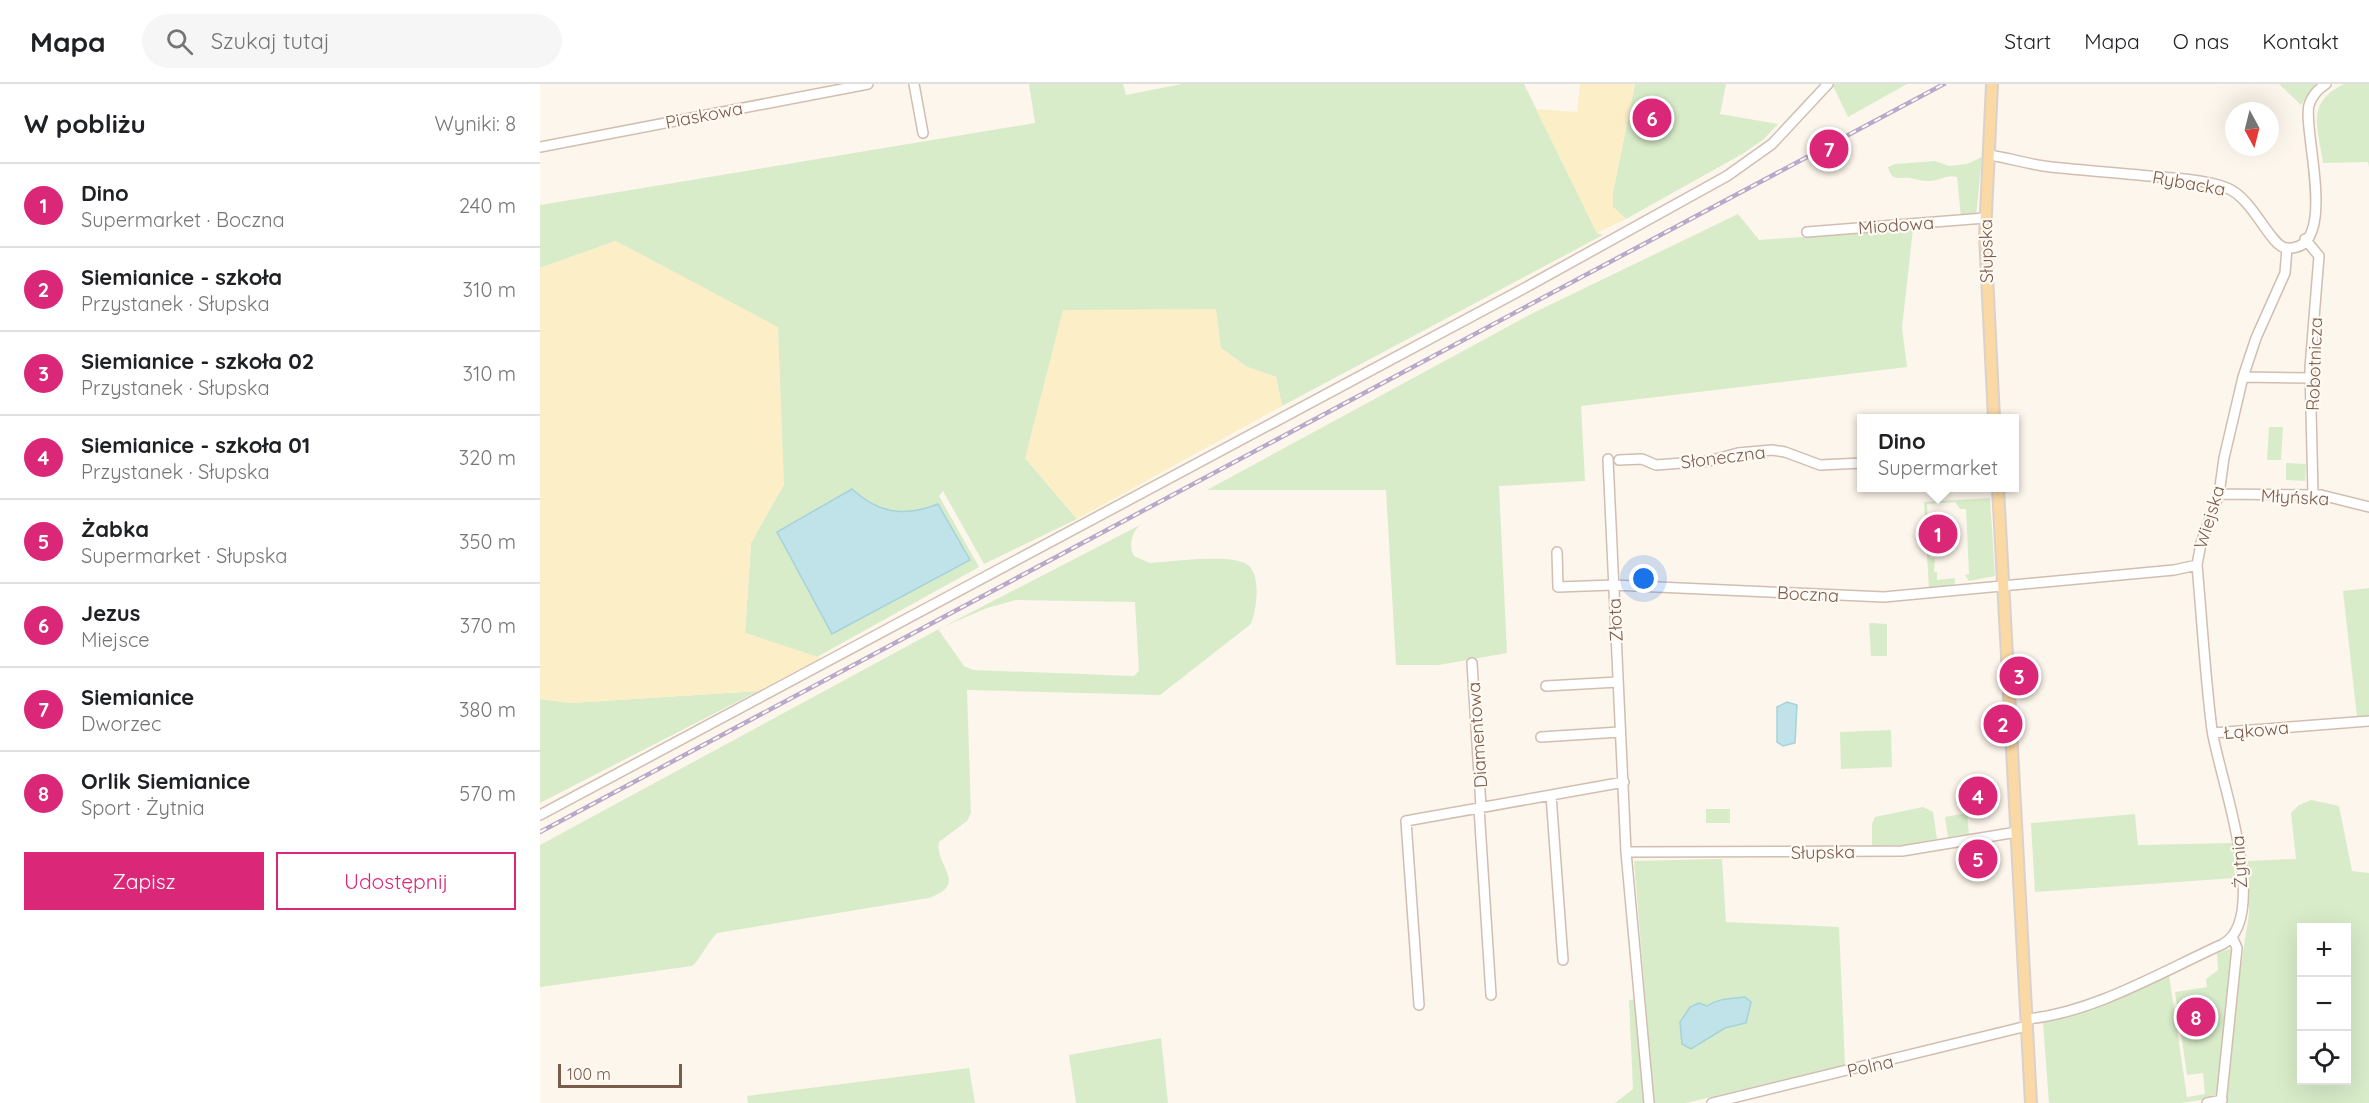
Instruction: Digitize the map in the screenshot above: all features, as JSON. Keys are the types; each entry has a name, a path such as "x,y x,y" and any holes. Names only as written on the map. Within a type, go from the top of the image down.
{"main road":[{"name":"Słupska","path":"1992,84 1985,218 1994,414"},
{"path":"1998,492 2031,1103"}],"street":[{"name":"Piaskowa","path":"540,147 868,84"},
{"path":"915,84 923,133"},
{"path":"1808,104 1819,84"},
{"path":"540,815 1407,352 1707,187 1766,149 1788,129 1828,84"},
{"path":"2287,248 2305,239 2314,224 2317,200 2308,112 2314,95 2326,84"},
{"name":"Rybacka","path":"1989,155 2047,167 2192,180 2226,187 2246,199 2276,243 2287,248"},
{"name":"Miodowa","path":"1807,232 1985,218"},
{"name":"Robotnicza","path":"2305,239 2319,256 2311,378 2313,494"},
{"name":"Wiejska","path":"2003,585 2162,571 2197,565 2200,543 2219,494 2224,458 2243,377 2256,338 2285,273 2287,248"},
{"path":"2243,377 2311,378"},
{"name":"Słoneczna","path":"1619,460 1642,459 1656,465 1709,461 1738,453 1772,450 1785,452 1820,465 1857,463"},
{"name":"Złota","path":"1608,459 1626,852 1648,1103"},
{"name":"Młyńska","path":"2219,494 2313,494 2369,507"},
{"name":"Boczna","path":"1557,552 1558,587 1613,585 1884,597 2003,585"},
{"name":"Żytnia","path":"2197,565 2212,733 2233,809 2239,850 2242,914 2240,927 2233,939"},
{"name":"Diamentowa","path":"1472,663 1480,808"},
{"path":"1546,686 1618,681"},
{"name":"Łąkowa","path":"2212,733 2369,721"},
{"path":"1541,737 1620,732"},
{"path":"1419,1005 1406,821 1623,782"},
{"path":"1551,795 1563,960"},
{"path":"1480,808 1491,995"},
{"name":"Słupska","path":"1626,852 1902,850 2017,832"},
{"path":"2027,1023 2099,999 2233,939 2237,948 2221,1101 2207,1103"},
{"name":"Polna","path":"1712,1103 2027,1023"}],"green space":[{"path":"1029,84 1123,84 1126,95 1182,84 1524,84 1597,233 1603,235 1282,406 1276,377 1247,367 1221,348 1025,458 1077,519 984,564 943,491 939,496 979,567 817,657 745,633 751,543 784,484 616,241 540,268 540,205 1035,123"},
{"path":"1635,84 1726,84 1720,114 1778,124 1764,139 1744,153 1626,219 1613,207 1613,192"},
{"path":"1832,84 1907,84 1848,117"},
{"path":"2279,84 2315,84 2301,105"},
{"path":"2344,84 2369,84 2369,167 2368,162 2323,163 2317,127 2319,108 2332,91"},
{"path":"1982,157 1976,216 1961,218 1957,177 1950,176 1929,181 1896,178 1891,175 1888,167 1895,164 1935,161 1949,166 1967,164"},
{"path":"1738,214 1759,240 1913,229 1902,328 1907,367 1581,406 1585,481 1499,486 1507,653 1439,665 1396,665 1386,490 1207,490 1531,314"},
{"path":"2269,427 2283,427 2281,460 2267,460"},
{"path":"2286,463 2306,464 2305,481 2286,480"},
{"path":"1990,498 1995,576 1969,581 1965,575 1969,574 1966,509 1960,509 1955,502 1927,504 1930,558 1935,558 1934,572 1937,572 1937,580 1955,578 1955,583 1949,587 1929,590 1924,502"},
{"path":"1140,525 1132,540 1131,548 1134,556 1150,563 1229,559 1248,565 1255,577 1256,602 1251,624 1160,695 967,690 971,813 967,821 939,842 941,859 949,880 941,892 929,898 717,933 692,966 540,987 540,845 938,629 964,666 973,670 1134,676 1139,671 1135,602 1016,600 987,608 943,627"},
{"path":"2369,588 2369,716 2357,717 2343,591"},
{"path":"1869,623 1887,624 1887,656 1871,656"},
{"path":"758,691 540,803 540,699 571,703"},
{"path":"1891,730 1892,767 1841,769 1840,732"},
{"path":"2311,800 2339,806 2352,871 2369,873 2369,1103 2226,1103 2231,1029 2249,914 2248,861 2296,859 2291,813 2299,805"},
{"path":"1923,807 1933,812 1937,839 1903,845 1872,846 1872,824 1875,817"},
{"path":"1706,809 1730,809 1730,823 1706,823"},
{"path":"1967,813 1969,834 1948,837 1945,817"},
{"path":"2135,814 2138,845 2233,843 2235,878 2035,892 2031,823"},
{"path":"1722,859 1726,922 1839,927 1845,1065 1686,1103 1654,1103 1634,861"},
{"path":"2230,949 2234,954 2225,1005 2220,1097 2181,1103 2049,1103 2043,1023 2133,992 2169,975 2187,1097 2205,1094 2203,1073 2187,1075 2175,992 2207,987 2206,979 2218,970 2217,953"},
{"path":"1639,999 1649,1103 1615,1103 1633,1089 1629,1000"},
{"path":"1161,1038 1168,1103 1076,1103 1069,1055"},
{"path":"969,1068 975,1103 748,1103 747,1096"}],"sand":[{"path":"1580,84 1635,84 1613,192 1613,207 1626,219 1597,233 1536,109 1577,112"},
{"path":"616,241 778,327 784,484 751,543 745,633 821,658 758,691 571,703 540,699 540,268"},
{"path":"1216,309 1221,348 1247,367 1276,377 1282,406 1077,519 1025,458 1063,310"}],"water":[{"path":"852,489 872,504 893,511 914,511 938,504 970,560 832,634 777,532"},
{"path":"1787,702 1797,705 1795,743 1783,746 1777,742 1777,707"},
{"path":"1745,997 1751,1002 1746,1023 1725,1028 1691,1049 1682,1044 1680,1022 1690,1007 1699,1003 1707,1006 1720,1000"}],"railway":[{"path":"540,832 1944,84"}],"place":[{"name":"Jezus","path":"1652,118"},
{"name":"Siemianice","path":"1829,149"},
{"name":"Dino","path":"1938,534"},
{"name":"Siemianice - szkoła 02","path":"2019,676"},
{"name":"Siemianice - szkoła","path":"2003,724"},
{"name":"Siemianice - szkoła 01","path":"1978,796"},
{"name":"Żabka","path":"1978,859"},
{"name":"Orlik Siemianice","path":"2196,1017"}]}
